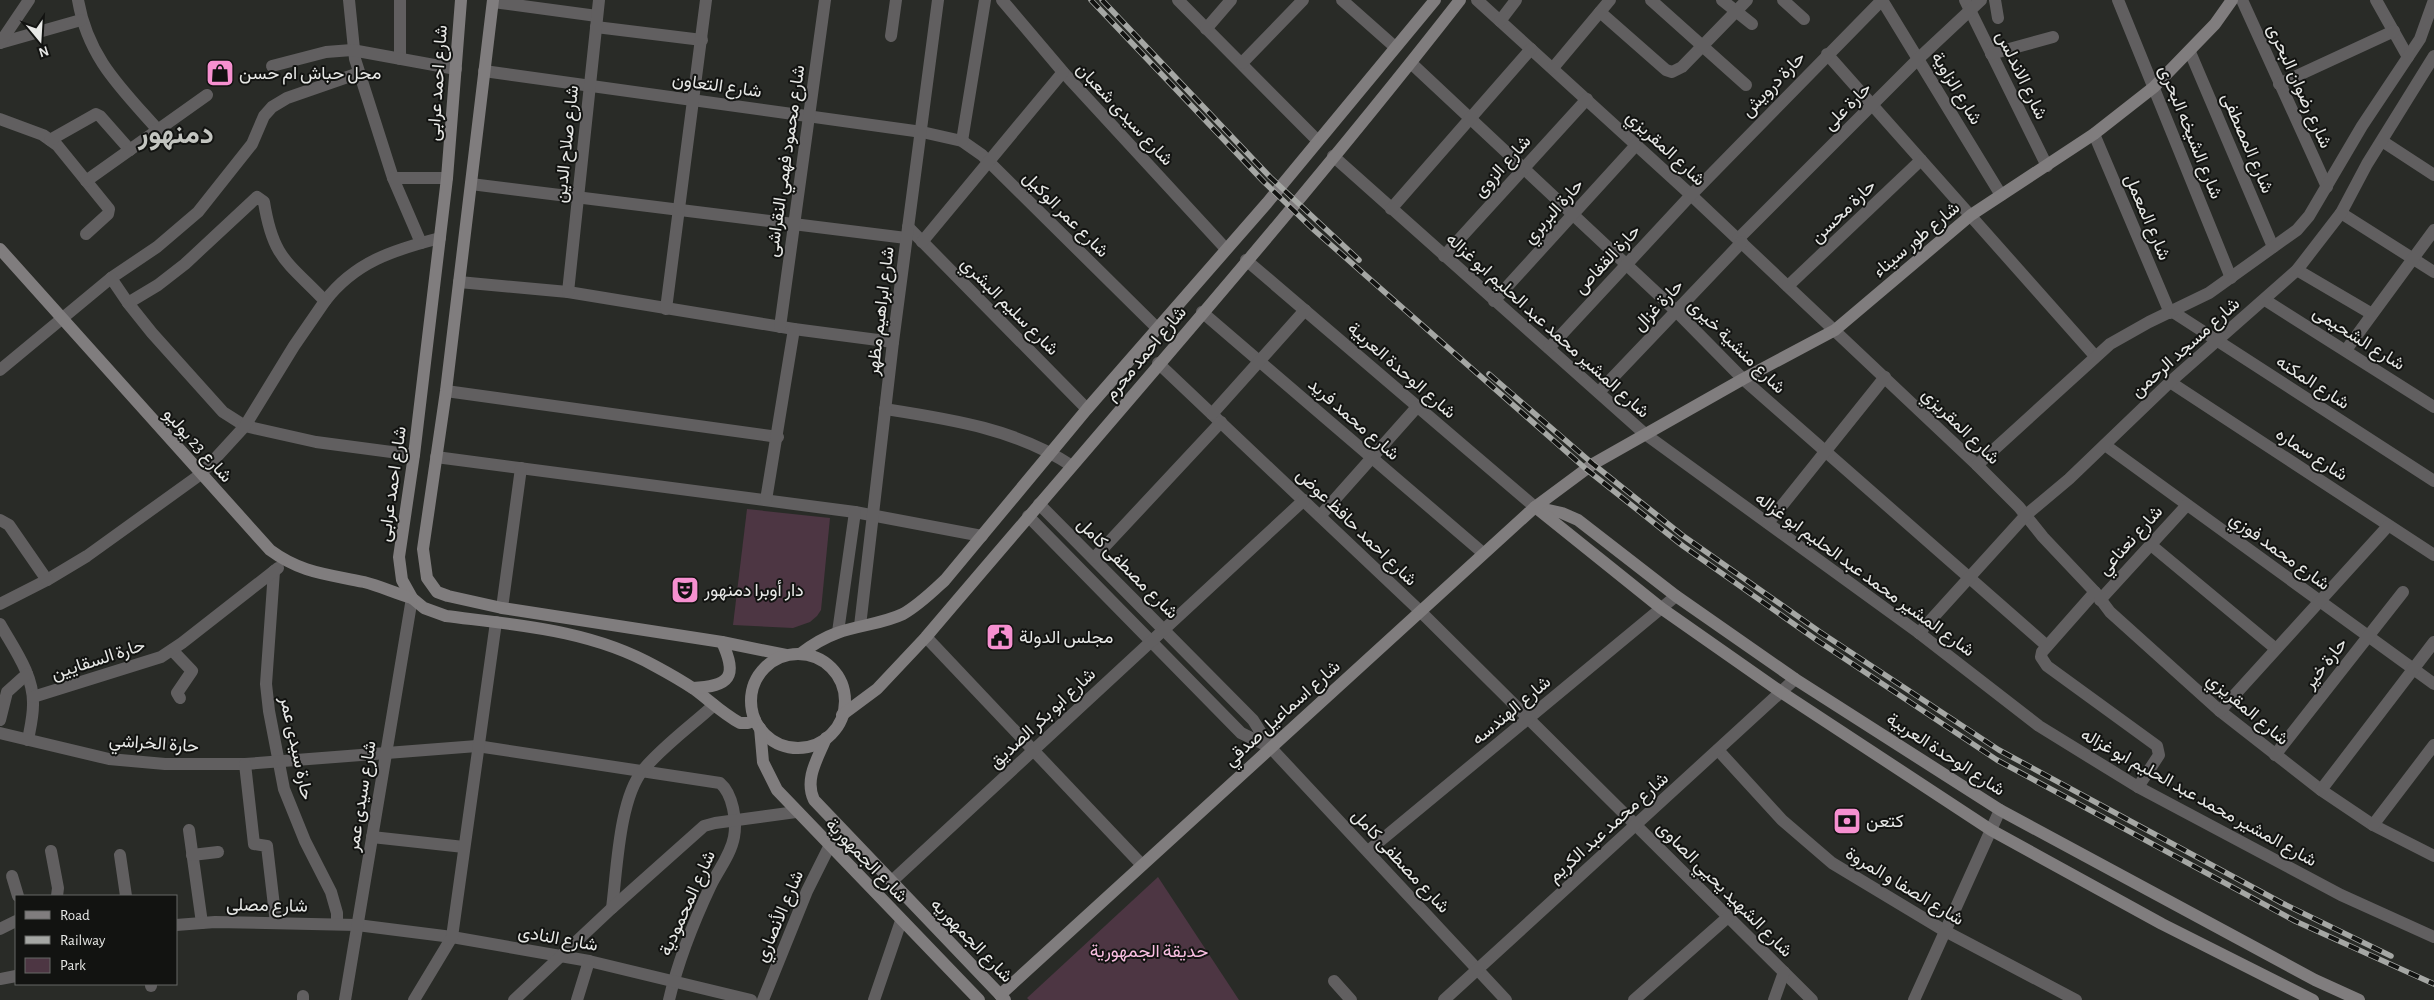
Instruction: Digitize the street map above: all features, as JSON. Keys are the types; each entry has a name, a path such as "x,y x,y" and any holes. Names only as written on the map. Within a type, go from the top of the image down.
{"main road":[{"name":"شارع احمد عرابى","path":"412,598 402,580 399,556 414,455 447,178 461,0"},
{"name":"شارع احمد محرم","path":"800,654 823,638 838,632 884,622 920,603 944,580 1087,409 1318,141 1435,0"},
{"name":"شارع احمد محرم","path":"842,715 882,684 926,637 1246,260 1411,63 1460,0"},
{"name":"شارع طور سيناء","path":"1592,464 1743,379 1835,330 1971,215 2094,134 2154,86 2216,24 2232,0"},
{"path":"493,1 446,391 424,549 427,578 433,588 443,594 502,608 722,642 786,655 800,654 814,657 827,663 836,674 843,687 845,701 842,715 836,727 826,738 810,745 791,747 779,744 757,724 751,707 751,693 755,680 763,669 773,661 786,655"},
{"name":"شارع 23 يوليو","path":"0,249 254,534 285,561 307,571 365,583 412,598"},
{"name":"شارع اسماعيل صدقي","path":"1003,998 1142,865 1420,610 1535,507 1592,464"},
{"name":"شارع الوحدة العربية","path":"1535,507 1562,512 1578,520 1676,596 1795,679 2000,810 2315,980 2359,1000"},
{"name":"شارع الوحدة العربية","path":"1535,507 1661,608 1781,692 1991,830 2162,924 2313,1000"},
{"path":"412,598 424,608 438,614 556,631 590,638 638,658 693,688 740,723 757,724"},
{"path":"693,688 720,685 729,676 731,663 722,642"},
{"name":"شارع الجمهورية","path":"757,724 766,772 777,790 829,847 979,1000"},
{"name":"شارع الجمهوريه","path":"826,738 810,778 814,800 1003,998"},
{"path":"2162,924 2173,904"}],"street":[{"path":"0,43 29,0"},
{"path":"78,0 81,20 92,48 113,78 158,130"},
{"path":"348,0 352,50 393,178 421,243"},
{"path":"400,0 400,59"},
{"name":"شارع صلاح الدين","path":"568,292 599,0"},
{"path":"666,309 706,0"},
{"name":"شارع محمود فهمي النقراشى","path":"780,327 825,0"},
{"path":"891,36 896,0"},
{"name":"شارع ابراهيم مظهر","path":"860,626 893,342 938,0"},
{"path":"962,141 985,0"},
{"name":"شارع سيدى شعبان","path":"1002,0 1063,72 1226,249"},
{"path":"1178,0 1242,62 1318,141"},
{"path":"1206,29 1231,0"},
{"path":"1242,62 1304,0"},
{"path":"1342,0 1395,47"},
{"name":"شارع المقريزي","path":"1477,0 1691,194 1977,465 2026,515 2043,537 2121,624 2220,711 2321,790 2374,825 2434,856"},
{"path":"1500,21 1516,0"},
{"path":"1651,0 1746,85"},
{"path":"1722,0 1752,24"},
{"path":"1553,68 1602,5 1666,70 1678,71 1747,0"},
{"path":"1783,0 1804,19"},
{"name":"حارة درويش","path":"1691,194 1882,0"},
{"name":"شارع الزاوية","path":"1882,0 2002,195"},
{"name":"حارة على","path":"1740,240 1918,59 1968,5 1981,0"},
{"path":"1995,0 1998,18"},
{"name":"شارع الشيخه البحرى","path":"2118,0 2231,278"},
{"name":"شارع رضوان البحرى","path":"2242,0 2327,187"},
{"path":"2376,0 2408,57"},
{"name":"شارع مسجد الرحمن","path":"1977,465 2095,356 2128,332 2209,294 2297,230 2309,216 2362,126 2420,39 2434,0"},
{"path":"493,1 596,22 702,40"},
{"name":"شارع الاندلس","path":"1968,5 2048,166"},
{"path":"0,43 81,20"},
{"path":"2279,84 2394,31"},
{"path":"1991,54 2053,37"},
{"path":"1391,208 1531,49"},
{"path":"272,66 326,52 352,50 456,69"},
{"name":"شارع المصطفى","path":"2190,52 2273,247"},
{"path":"1827,54 2095,356"},
{"name":"شارع مسجد الرحمن","path":"1920,633 1968,577 2026,515 2216,340 2265,300 2297,270 2342,212 2382,141 2434,56"},
{"name":"شارع منشية خيرى","path":"1411,63 1676,311 1743,379 2047,646"},
{"name":"شارع التعاون","path":"484,71 944,136"},
{"path":"922,242 1063,72"},
{"path":"2,365 111,278 157,247 198,212 252,144 264,116 272,107 287,98 359,73"},
{"path":"86,181 207,95"},
{"name":"شارع الزوى","path":"1444,256 1587,99"},
{"path":"50,140 96,114 100,116 130,150"},
{"path":"0,119 35,131 50,140 63,151 110,212 86,234"},
{"name":"شارع المعمل","path":"2094,134 2172,313"},
{"name":"شارع عمر الوكيل","path":"944,136 962,141 976,149 1157,328"},
{"path":"2382,141 2434,175"},
{"name":"حارة البربري","path":"1494,300 1637,144"},
{"name":"شارع المشير محمد عبد الحليم ابو غزاله","path":"1333,156 1645,434 1920,633 2039,726 2138,787 2342,894 2434,937"},
{"name":"حارة محسن","path":"1788,286 1921,160"},
{"path":"393,178 447,178"},
{"path":"471,184 794,223 907,233"},
{"name":"حارة القفاص","path":"1549,348 1691,194"},
{"path":"128,303 158,285 185,264 257,197 264,202 268,224 278,252 288,265 325,301"},
{"path":"2342,212 2434,272"},
{"path":"2346,350 2434,230"},
{"name":"شارع سليم البشري","path":"907,233 922,242 1087,409"},
{"path":"0,604 47,580 87,556 201,474 245,426 294,346 325,301 338,284 358,267 385,254 440,238"},
{"name":"حارة غزال","path":"1598,392 1676,311 1740,240"},
{"name":"شارع الوحدة العربية","path":"1246,260 1535,507"},
{"path":"2297,270 2372,314"},
{"path":"111,278 152,334 223,412 245,426 316,442 414,455"},
{"path":"459,282 568,292 780,327 893,342"},
{"name":"شارع الشحيمى","path":"2265,300 2434,407"},
{"path":"1094,558 1216,418 1259,361 1305,310"},
{"name":"شارع محمد فريد","path":"1202,312 1483,553"},
{"name":"شارع المكنه","path":"2172,313 2434,481"},
{"path":"766,500 778,437 794,329"},
{"name":"شارع احمد حافظ عوض","path":"1158,363 1420,610 1528,718"},
{"path":"1768,523 1885,378"},
{"name":"شارع سماره","path":"2170,382 2434,555"},
{"path":"446,391 778,437"},
{"path":"1320,516 1417,407"},
{"path":"885,409 970,424 1051,452 1072,466"},
{"name":"شارع محمد فوزي","path":"2104,445 2434,684"},
{"path":"436,457 855,512 982,536"},
{"path":"502,608 521,468"},
{"name":"شارع ابو بكر الصديق","path":"892,881 1304,500"},
{"name":"شارع مصطفى كامل","path":"1039,504 1253,720 1270,747 1506,1000"},
{"name":"شارع نعناعي","path":"2047,646 2151,545 2186,504"},
{"path":"838,632 855,512"},
{"name":"شارع مصطفى كامل","path":"1028,516 1241,733 1270,747"},
{"path":"0,520 8,524 47,580"},
{"path":"2220,711 2388,526"},
{"path":"2151,545 2276,649"},
{"name":"حارة السقايين","path":"33,697 137,666 172,650 285,561"},
{"name":"حارة سيدى عمر","path":"274,571 266,684 269,711 278,761 293,816 332,892 337,913 336,924"},
{"name":"حارة خير","path":"2275,755 2403,592"},
{"name":"شارع الهندسه","path":"1368,851 1676,596"},
{"name":"شارع سيدى عمر","path":"345,1000 412,598"},
{"path":"842,608 852,611 862,609"},
{"path":"414,1000 452,937 477,746 496,622"},
{"path":"0,624 27,674 33,697 28,740"},
{"path":"926,637 1142,865"},
{"path":"2321,790 2415,670 2434,642"},
{"path":"2047,646 2042,652 2043,662 2159,750 2160,755 2138,787"},
{"name":"حارة السقايين","path":"172,650 192,672 177,693 180,698"},
{"path":"0,720 7,692 27,674"},
{"name":"شارع محمد عبد الكريم","path":"1444,1000 1795,679"},
{"path":"612,908 628,800 642,770 714,705"},
{"name":"شارع الشهيد يحيي الصاوى","path":"1528,718 1812,1000"},
{"name":"حارة الخراشي","path":"0,733 109,759 136,762 246,764 477,746 720,783 727,791 735,820"},
{"path":"2374,825 2434,744"},
{"name":"شارع الصفا و المروة","path":"1718,750 1782,820 1814,850 1832,863 1945,931 2076,1000"},
{"path":"246,764 254,844 267,846 276,923"},
{"path":"1914,1000 2000,810"},
{"path":"514,1000 612,908 704,826 796,812"},
{"name":"شارع المحمودية","path":"669,1000 673,981 703,903 731,847 735,820"},
{"path":"189,830 202,923"},
{"path":"372,837 464,847"},
{"name":"شارع الأنصاري","path":"763,1000 807,891 829,847"},
{"path":"51,851 58,888 57,895"},
{"path":"192,855 218,852"},
{"path":"120,855 126,895"},
{"path":"12,876 18,895"},
{"path":"1634,1000 1728,917"},
{"path":"874,1000 902,921"},
{"path":"0,929 15,922"},
{"name":"شارع مصلى","path":"178,925 276,923 357,925"},
{"name":"شارع النادى","path":"357,925 452,937 589,961 750,1000"},
{"path":"577,1000 589,961"},
{"path":"1774,1000 1784,972"},
{"path":"0,979 15,976"},
{"path":"1334,981 1351,1000"}],"green space":[{"path":"747,509 830,518 821,610 810,622 793,628 733,625"},
{"name":"حديقة الجمهورية","path":"1158,877 1239,1000 1029,1000 1027,998"}],"railway":[{"path":"1091,0 1264,182 1314,230 1586,469 1683,546 1818,641 1997,760 2295,921 2434,984"},
{"path":"1102,0 1270,177 1359,260"},
{"path":"1489,374 1593,464 1682,535 1820,632 1999,750 2282,903 2391,956"}],"place":[{"name":"محل حباش ام حسن","path":"220,73"},
{"name":"دار أوبرا دمنهور","path":"685,590"},
{"name":"مجلس الدولة","path":"1000,637"},
{"name":"كتعن","path":"1847,821"}],"district":[{"name":"دمنهور","path":"176,133"}]}
